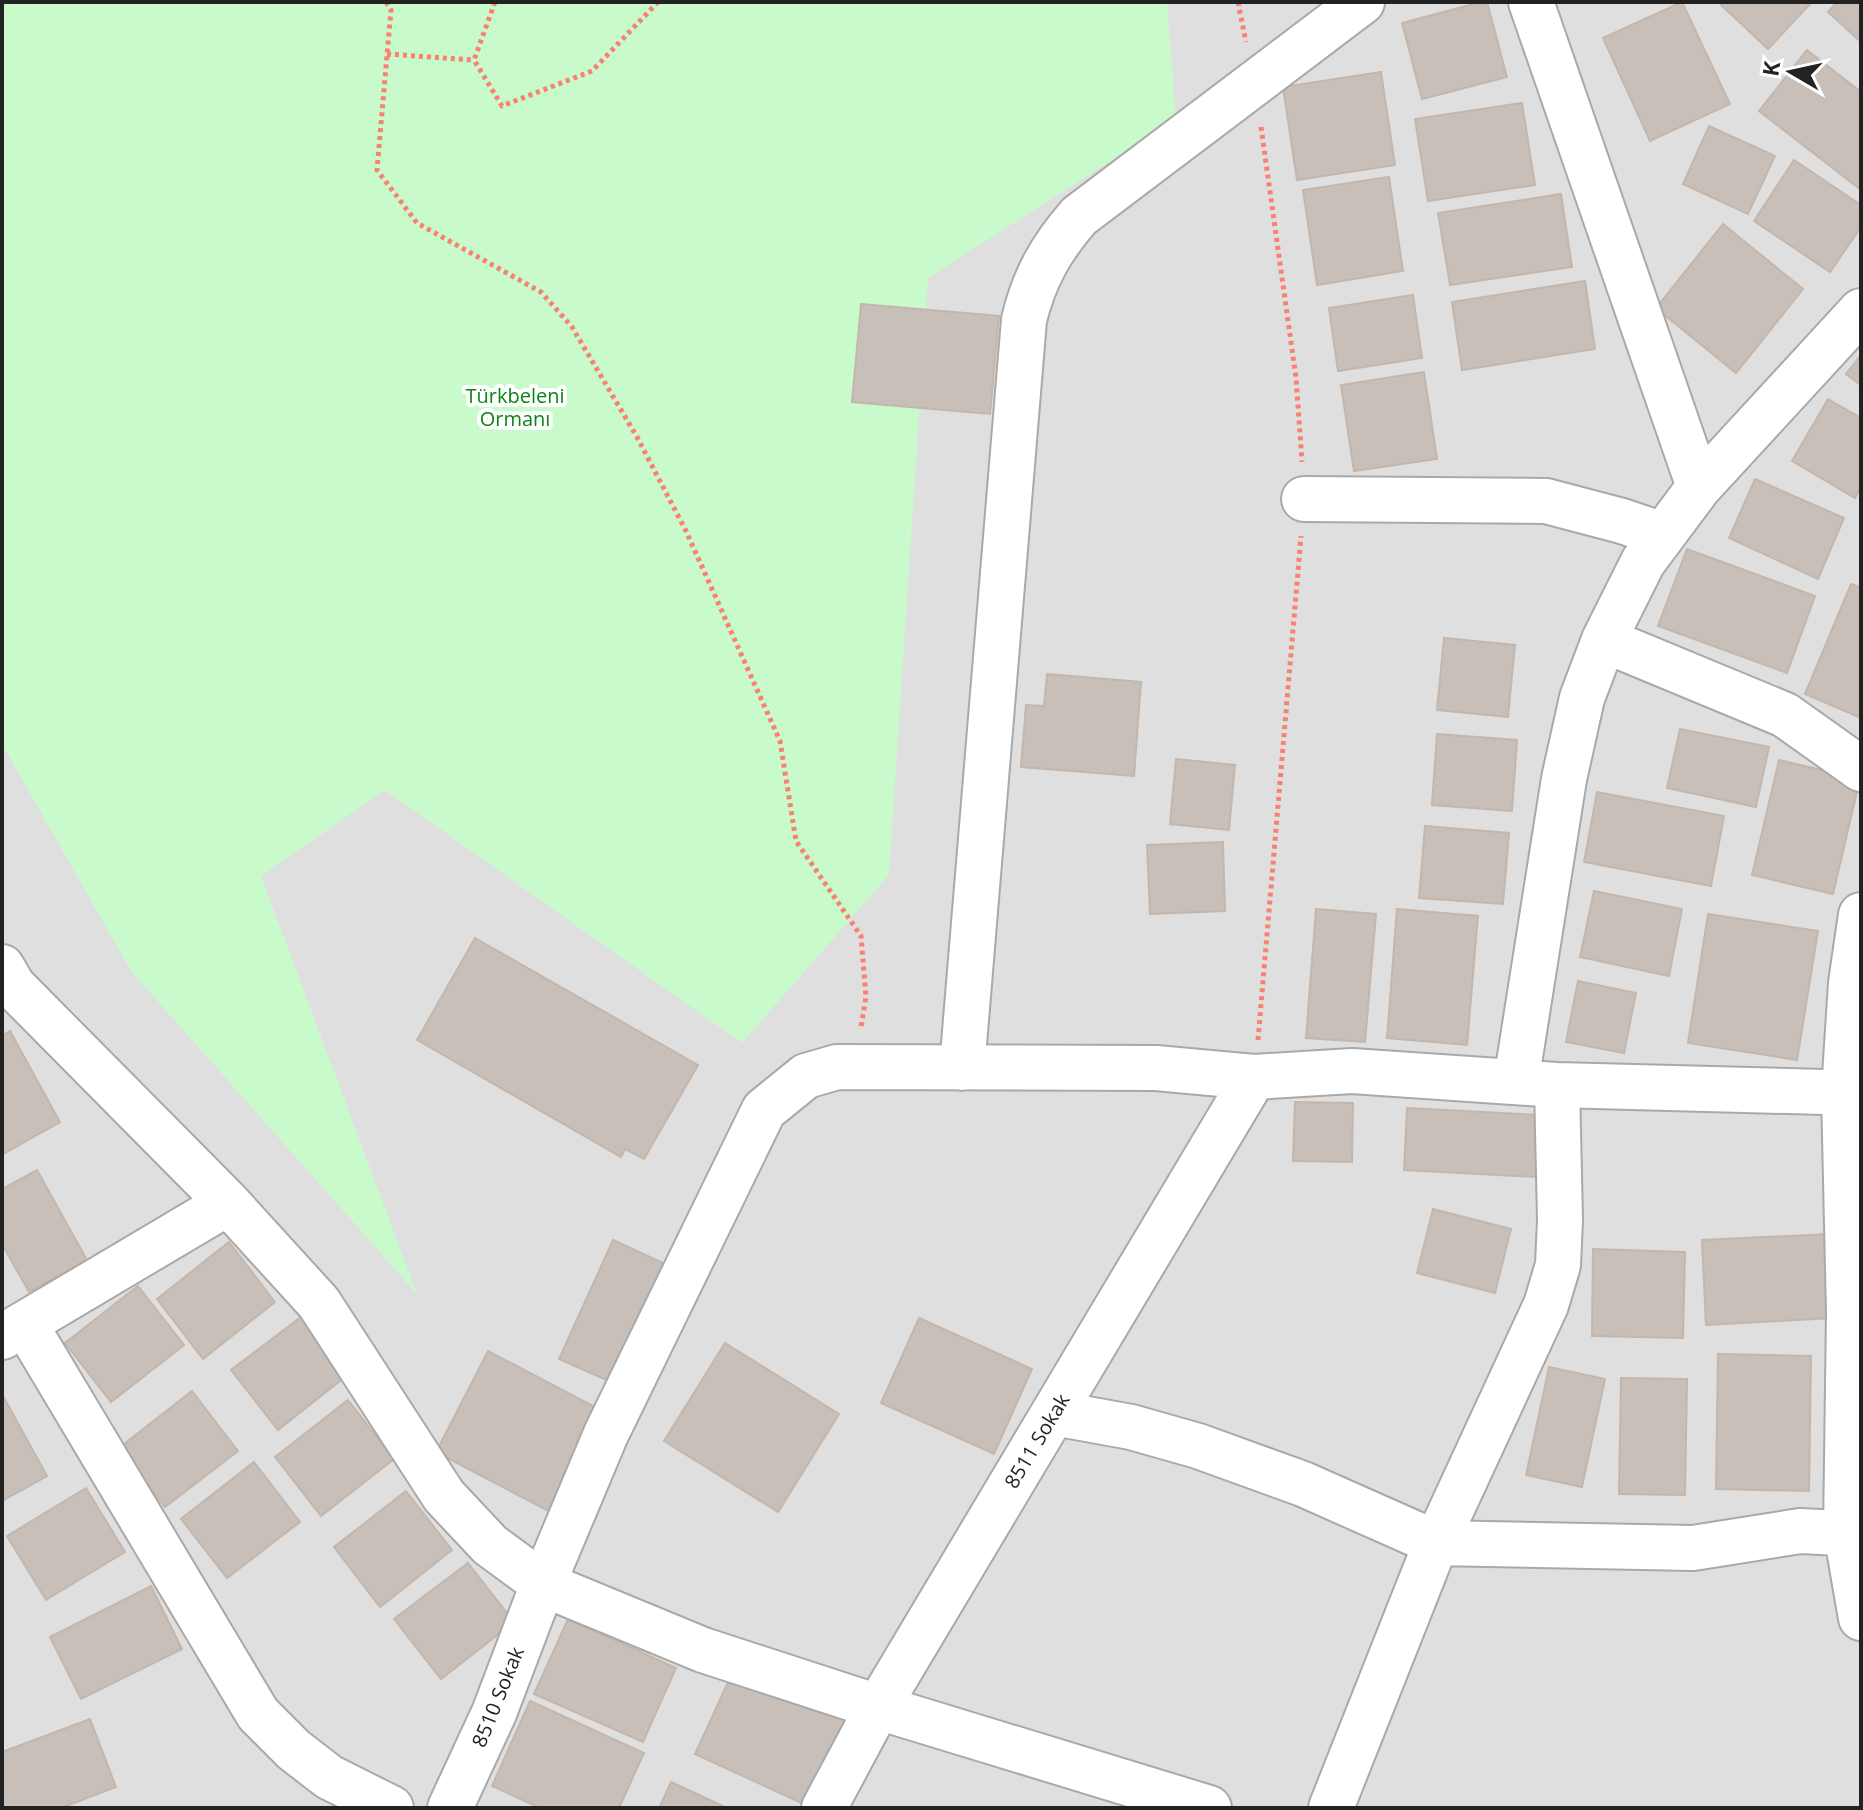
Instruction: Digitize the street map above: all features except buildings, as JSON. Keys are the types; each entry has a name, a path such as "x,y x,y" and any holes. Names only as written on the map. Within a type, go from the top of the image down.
{"street":[{"path":"962,1068 1024,320 1031,290 1044,261 1079,216 1362,2"},
{"path":"1531,2 1699,487"},
{"path":"1331,1808 1436,1543 1546,1305 1558,1265 1560,1220 1537,1083 1564,779 1582,698 1604,640 1643,562 1699,487 1861,311"},
{"path":"1304,499 1546,501 1663,535"},
{"path":"1604,640 1785,715 1861,769"},
{"path":"1861,915 1851,983 1853,1093 1849,1312 1853,1533 1861,1618"},
{"path":"6,982 228,1203 319,1303 444,1496 490,1545 543,1584 703,1650 1209,1808"},
{"name":"8510 Sokak","path":"450,1808 494,1713 543,1584 606,1434 764,1110 806,1076 837,1067 1156,1068 1254,1077 1352,1071 1537,1083 1853,1093"},
{"name":"8511 Sokak","path":"824,1808 878,1707 1254,1077"},
{"path":"228,1203 13,1331 258,1714 294,1750 329,1777 391,1808"},
{"path":"1054,1413 1131,1427 1198,1446 1303,1484 1436,1543 1693,1548 1800,1531 1853,1533"}],"path":[{"path":"386,2 391,10 377,170 417,223 541,292 572,327 637,437 686,531 780,741 796,841 861,936 866,997 853,1068"},
{"path":"474,60 495,2"},
{"path":"474,60 502,106 592,71 658,2"},
{"path":"1238,2 1255,84 1296,378 1304,499 1254,1077"},
{"path":"387,54 474,60"}],"shaded area":[{"path":"2,2 1861,2 1861,1808 2,1808"}],"green space":[{"name":"Türkbeleni Ormanı","path":"2,2 1167,2 1176,119 928,278 889,875 742,1043 385,790 261,876 417,1294 131,971 2,744"}]}
